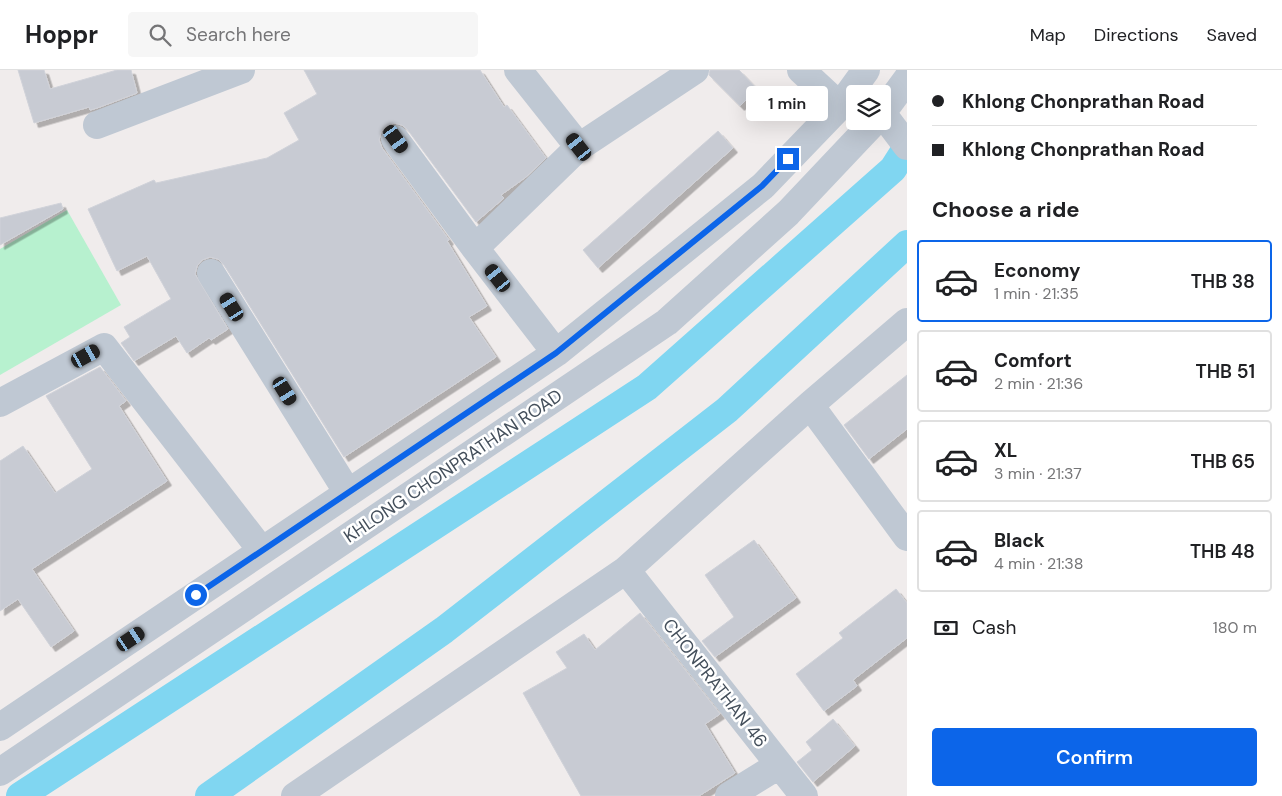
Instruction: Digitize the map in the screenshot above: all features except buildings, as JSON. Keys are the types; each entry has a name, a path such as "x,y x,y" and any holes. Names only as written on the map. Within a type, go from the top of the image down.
{"street":[{"path":"97,125 241,70"},
{"path":"518,70 579,147"},
{"path":"475,248 579,147 695,70"},
{"path":"801,70 840,106"},
{"name":"KHLONG CHONPRATHAN ROAD","path":"0,727 556,353 762,186 840,106 866,70"},
{"path":"891,101 907,79"},
{"path":"891,125 907,146"},
{"name":"KHLONG CHONPRATHAN ROAD","path":"0,772 667,322 788,213 866,130"},
{"path":"396,139 475,248 556,353"},
{"path":"211,273 348,493"},
{"path":"295,796 626,570 810,405 907,322"},
{"path":"0,404 104,347 262,550"},
{"path":"810,405 907,537"},
{"name":"CHONPRATHAN 46","path":"626,570 804,796"},
{"path":"728,796 779,765"}],"green space":[{"path":"67,210 121,305 0,375 0,249"}],"waterway":[{"path":"20,796 647,387 893,169 907,147"},
{"path":"209,796 444,630 727,410 907,244"}],"route":[{"path":"196,595 556,353 762,186 788,159"}]}
